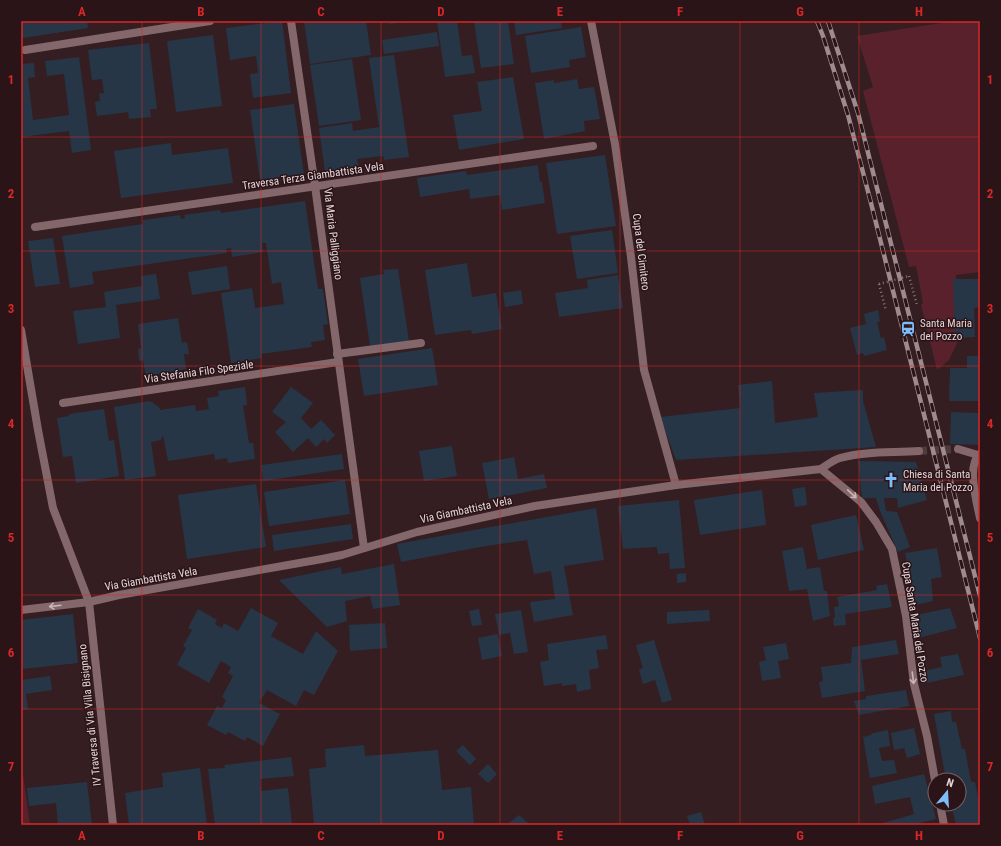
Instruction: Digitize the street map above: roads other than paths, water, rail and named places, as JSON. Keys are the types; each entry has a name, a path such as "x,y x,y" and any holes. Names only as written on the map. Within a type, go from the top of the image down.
{"street":[{"path":"25,50 210,21"},
{"name":"Via Maria Palliggiano","path":"291,21 364,548"},
{"name":"Cupa del Cimitero","path":"591,21 616,144 644,370 676,484"},
{"name":"Traversa Terza Giambattista Vela","path":"35,227 593,146"},
{"name":"IV Traversa di Via Villa Bisignano","path":"21,330 53,508 89,602 113,825"},
{"path":"338,358 421,343"},
{"name":"Via Stefania Filo Speziale","path":"63,403 338,358"},
{"path":"958,449 979,454 974,463 973,473 975,494 980,518"},
{"name":"Via Giambattista Vela","path":"21,610 89,602 119,595 342,555 417,532 535,506 676,484 821,469 830,462 839,458 866,454 919,451"},
{"name":"Cupa Santa Maria del Pozzo","path":"821,469 861,502 876,522 892,549 906,616 914,684 927,736 934,772"},
{"path":"942,812 944,825"}],"tunnel":[{"path":"919,451 958,449"}],"railway":[{"path":"817,21 848,115 980,638"},
{"path":"828,21 858,113 980,596"}],"place":[{"name":"Santa Maria del Pozzo","path":"908,329"},
{"name":"Chiesa di Santa Maria del Pozzo","path":"891,480"}]}
